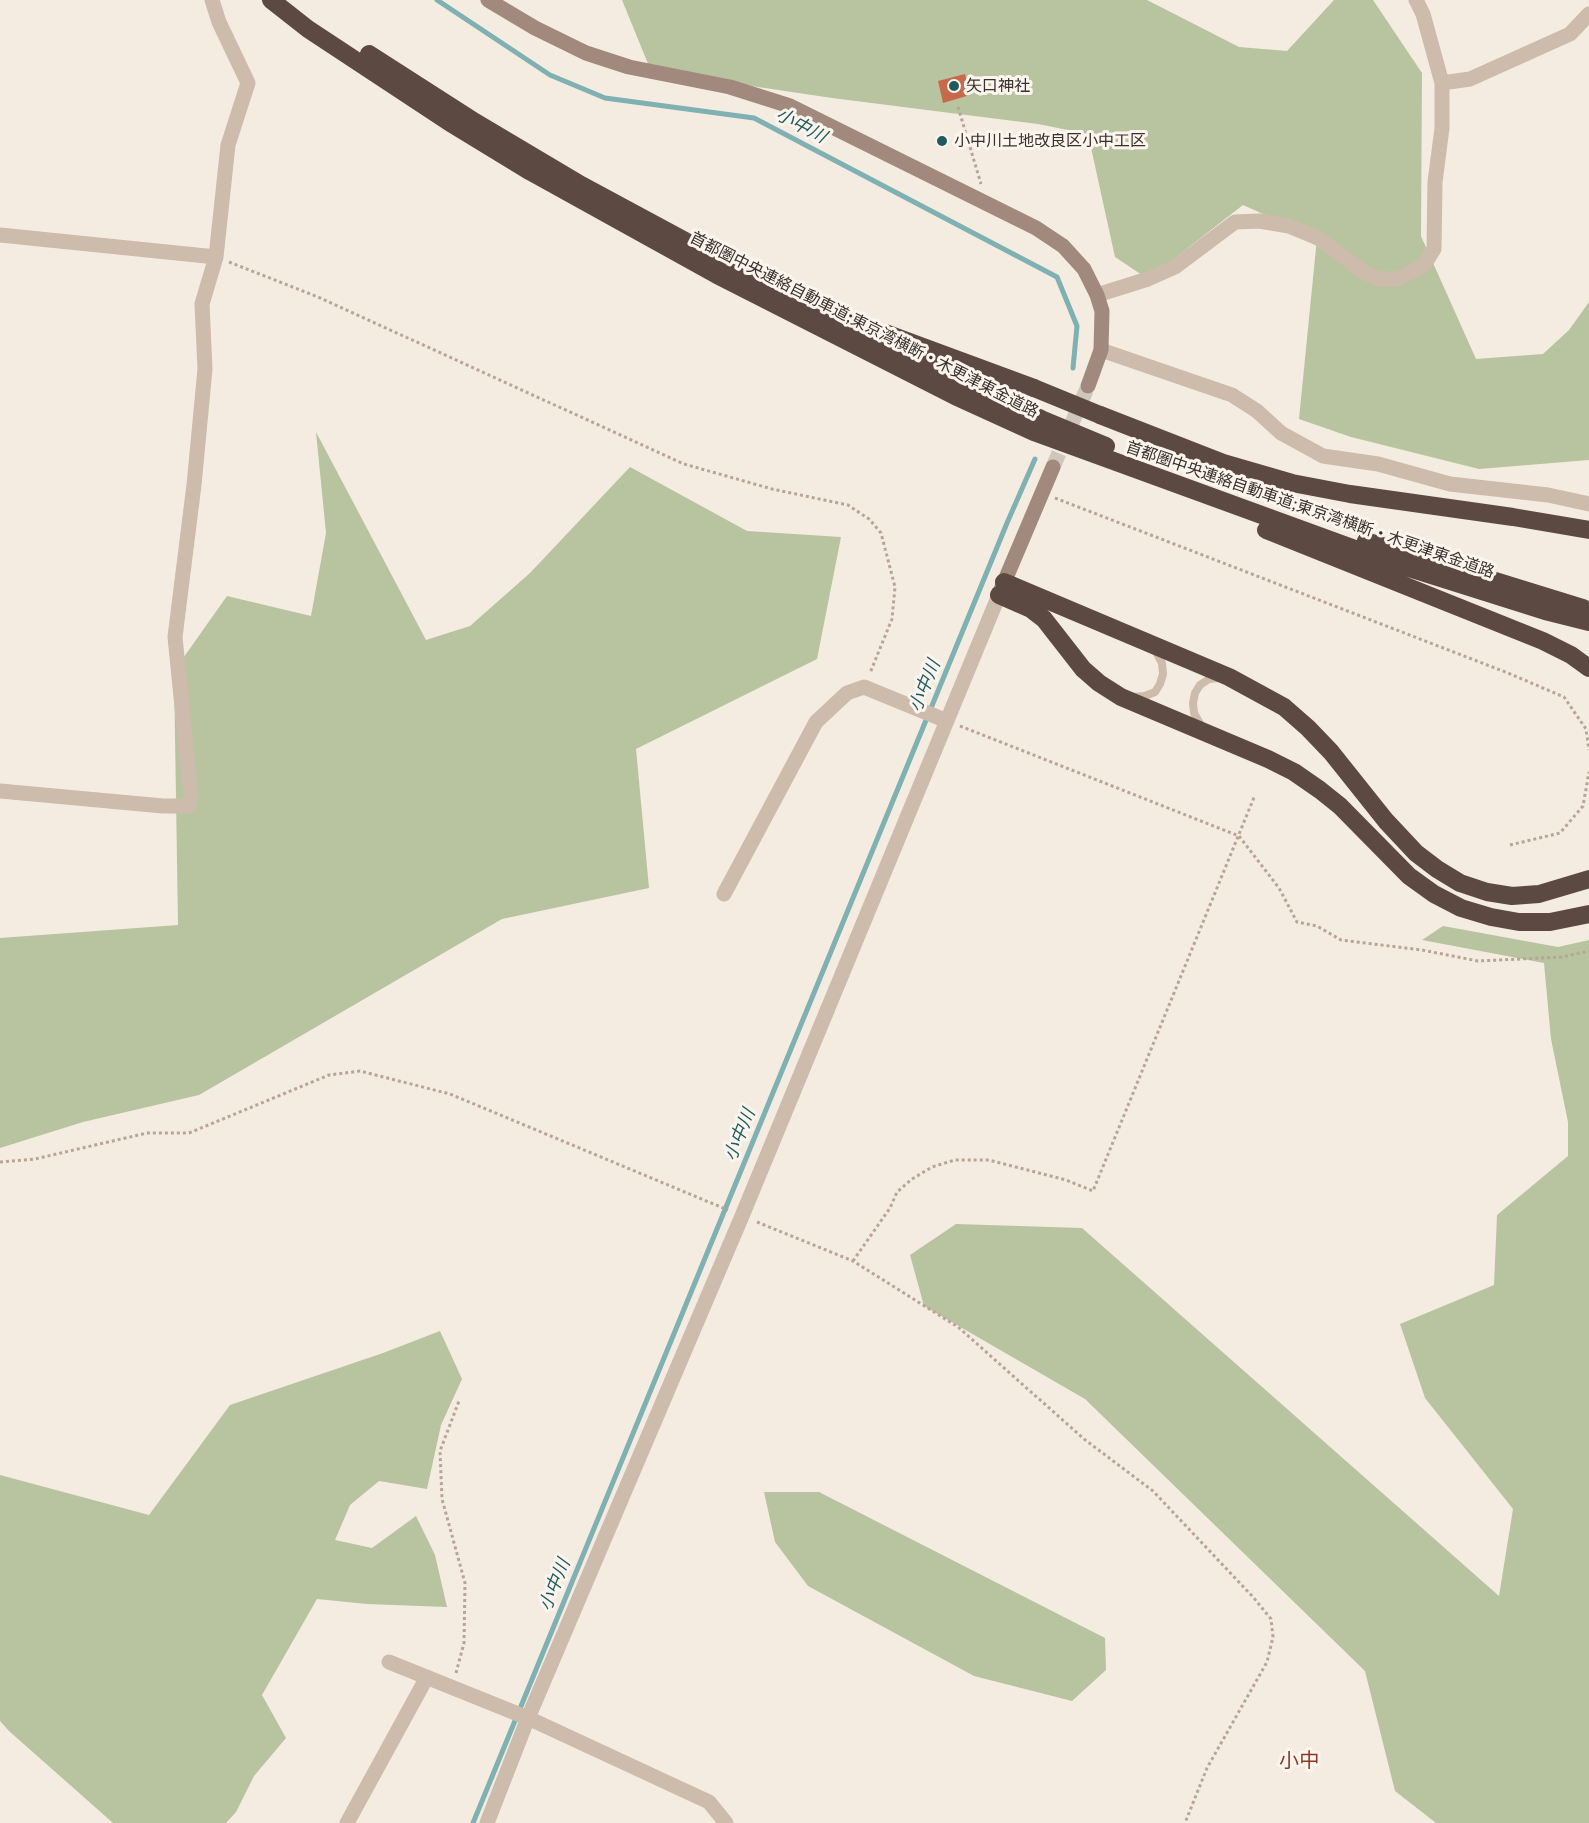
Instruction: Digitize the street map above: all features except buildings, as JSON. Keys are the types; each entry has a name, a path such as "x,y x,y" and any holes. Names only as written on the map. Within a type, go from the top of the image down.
{"highway":[{"name":"首都圏中央連絡自動車道;東京湾横断・木更津東金道路","path":"271,0 308,29 449,122 531,172 717,275 955,396 1034,432 1396,564 1545,611 1589,622"},
{"name":"首都圏中央連絡自動車道;東京湾横断・木更津東金道路","path":"280,0 314,19 475,122 581,185 884,343 1041,420 1240,500 1437,564 1589,610"},
{"path":"818,308 1034,388 1223,464 1292,483 1350,494 1589,530"},
{"path":"1034,432 1130,477 1543,641 1571,655 1589,668"},
{"path":"1002,588 1148,642 1229,677 1284,707 1331,752 1386,821 1416,853 1460,883 1504,895 1539,894 1589,879"},
{"path":"1002,588 1044,619 1083,669 1099,683 1121,697 1294,772 1340,806 1409,876 1434,894 1461,908 1519,922 1550,922 1585,914"},
{"path":"1561,888 1589,868"}],"street":[{"path":"0,791 189,807 190,797 175,637 194,486 205,369 202,304 216,257 228,145 248,83 219,22 212,0"},
{"path":"488,0 586,53 629,67 730,87 790,106 1036,228 1063,246 1084,269 1097,295 1102,311 1101,350 1088,386"},
{"path":"1097,295 1148,279 1175,267 1235,222 1259,221 1289,226 1318,238 1365,273 1379,279 1398,279 1424,265 1434,249 1435,182 1442,128 1442,83 1423,14 1416,0"},
{"path":"1442,83 1470,79 1570,34 1589,14"},
{"path":"0,235 216,257"},
{"path":"1101,350 1232,395 1257,411 1281,433 1323,456 1378,464 1450,484 1548,495 1589,504"},
{"path":"487,1823 528,1718 742,1216 943,719 1053,467"},
{"path":"724,894 816,723 847,693 864,687 943,719"},
{"path":"389,1662 528,1718 709,1802 726,1823"},
{"path":"347,1823 427,1677"}],"lane":[{"path":"1121,697 1145,696 1155,692 1160,684 1163,674 1162,663 1148,642"},
{"path":"1209,734 1200,725 1194,713 1192,703 1195,693 1200,685 1209,679 1229,677"}],"path":[{"path":"958,107 983,189 983,200"},
{"path":"216,257 318,297 684,464 772,489 848,505 869,519 881,533 895,587 892,619 864,687"},
{"path":"1042,493 1496,668 1564,697 1586,729 1589,750"},
{"path":"943,719 1239,836 1279,888 1297,922 1317,926 1341,940 1422,950 1478,962 1562,957 1589,951"},
{"path":"1510,845 1560,832 1583,806 1589,772"},
{"path":"853,1261 890,1208 897,1192 912,1179 932,1167 955,1160 989,1160 1066,1180 1093,1191 1255,795"},
{"path":"0,1162 36,1159 147,1133 189,1133 329,1075 360,1071 450,1094 853,1261 958,1327 1084,1439 1153,1491 1271,1619 1274,1638 1267,1662 1207,1768 1185,1823"},
{"path":"452,1688 464,1643 465,1583 442,1499 440,1451 459,1401"}],"green space":[{"path":"622,0 1147,0 1239,47 1287,51 1334,0 1373,0 1422,73 1421,236 1476,359 1543,354 1569,330 1589,302 1589,460 1479,469 1351,437 1299,419 1317,238 1243,205 1148,279 1115,257 1088,134 1038,124 832,98 651,71"},
{"path":"316,432 426,640 470,626 530,573 630,467 747,531 841,537 817,659 636,749 649,888 502,919 199,1095 83,1122 0,1148 0,938 178,925 174,671 227,596 311,616 326,533"},
{"path":"1443,926 1558,947 1589,940 1589,1823 1436,1823 1395,1791 1365,1671 1085,1399 924,1306 910,1255 956,1224 1082,1228 1499,1596 1513,1509 1425,1398 1400,1324 1494,1285 1497,1215 1568,1156 1568,1122 1551,1039 1544,963 1422,940"},
{"path":"440,1331 462,1379 441,1425 427,1489 379,1481 350,1505 335,1540 372,1548 416,1516 435,1555 447,1607 367,1604 317,1599 262,1695 286,1738 254,1776 236,1812 226,1823 113,1823 0,1721 0,1475 149,1515 230,1405 383,1353"},
{"path":"764,1492 819,1492 1105,1638 1106,1670 1072,1701 974,1676 808,1586 775,1542"}],"waterway":[{"name":"小中川","path":"437,0 550,75 605,98 754,118 1057,277 1077,326 1073,368"},
{"name":"小中川","path":"473,1823 1035,459"}],"tunnel":[{"path":"1053,467 1088,386"}],"place":[{"name":"矢口神社","path":"954,86"},
{"name":"小中川土地改良区小中工区","path":"942,141"}],"district":[{"name":"小中","path":"1299,1761"}]}
